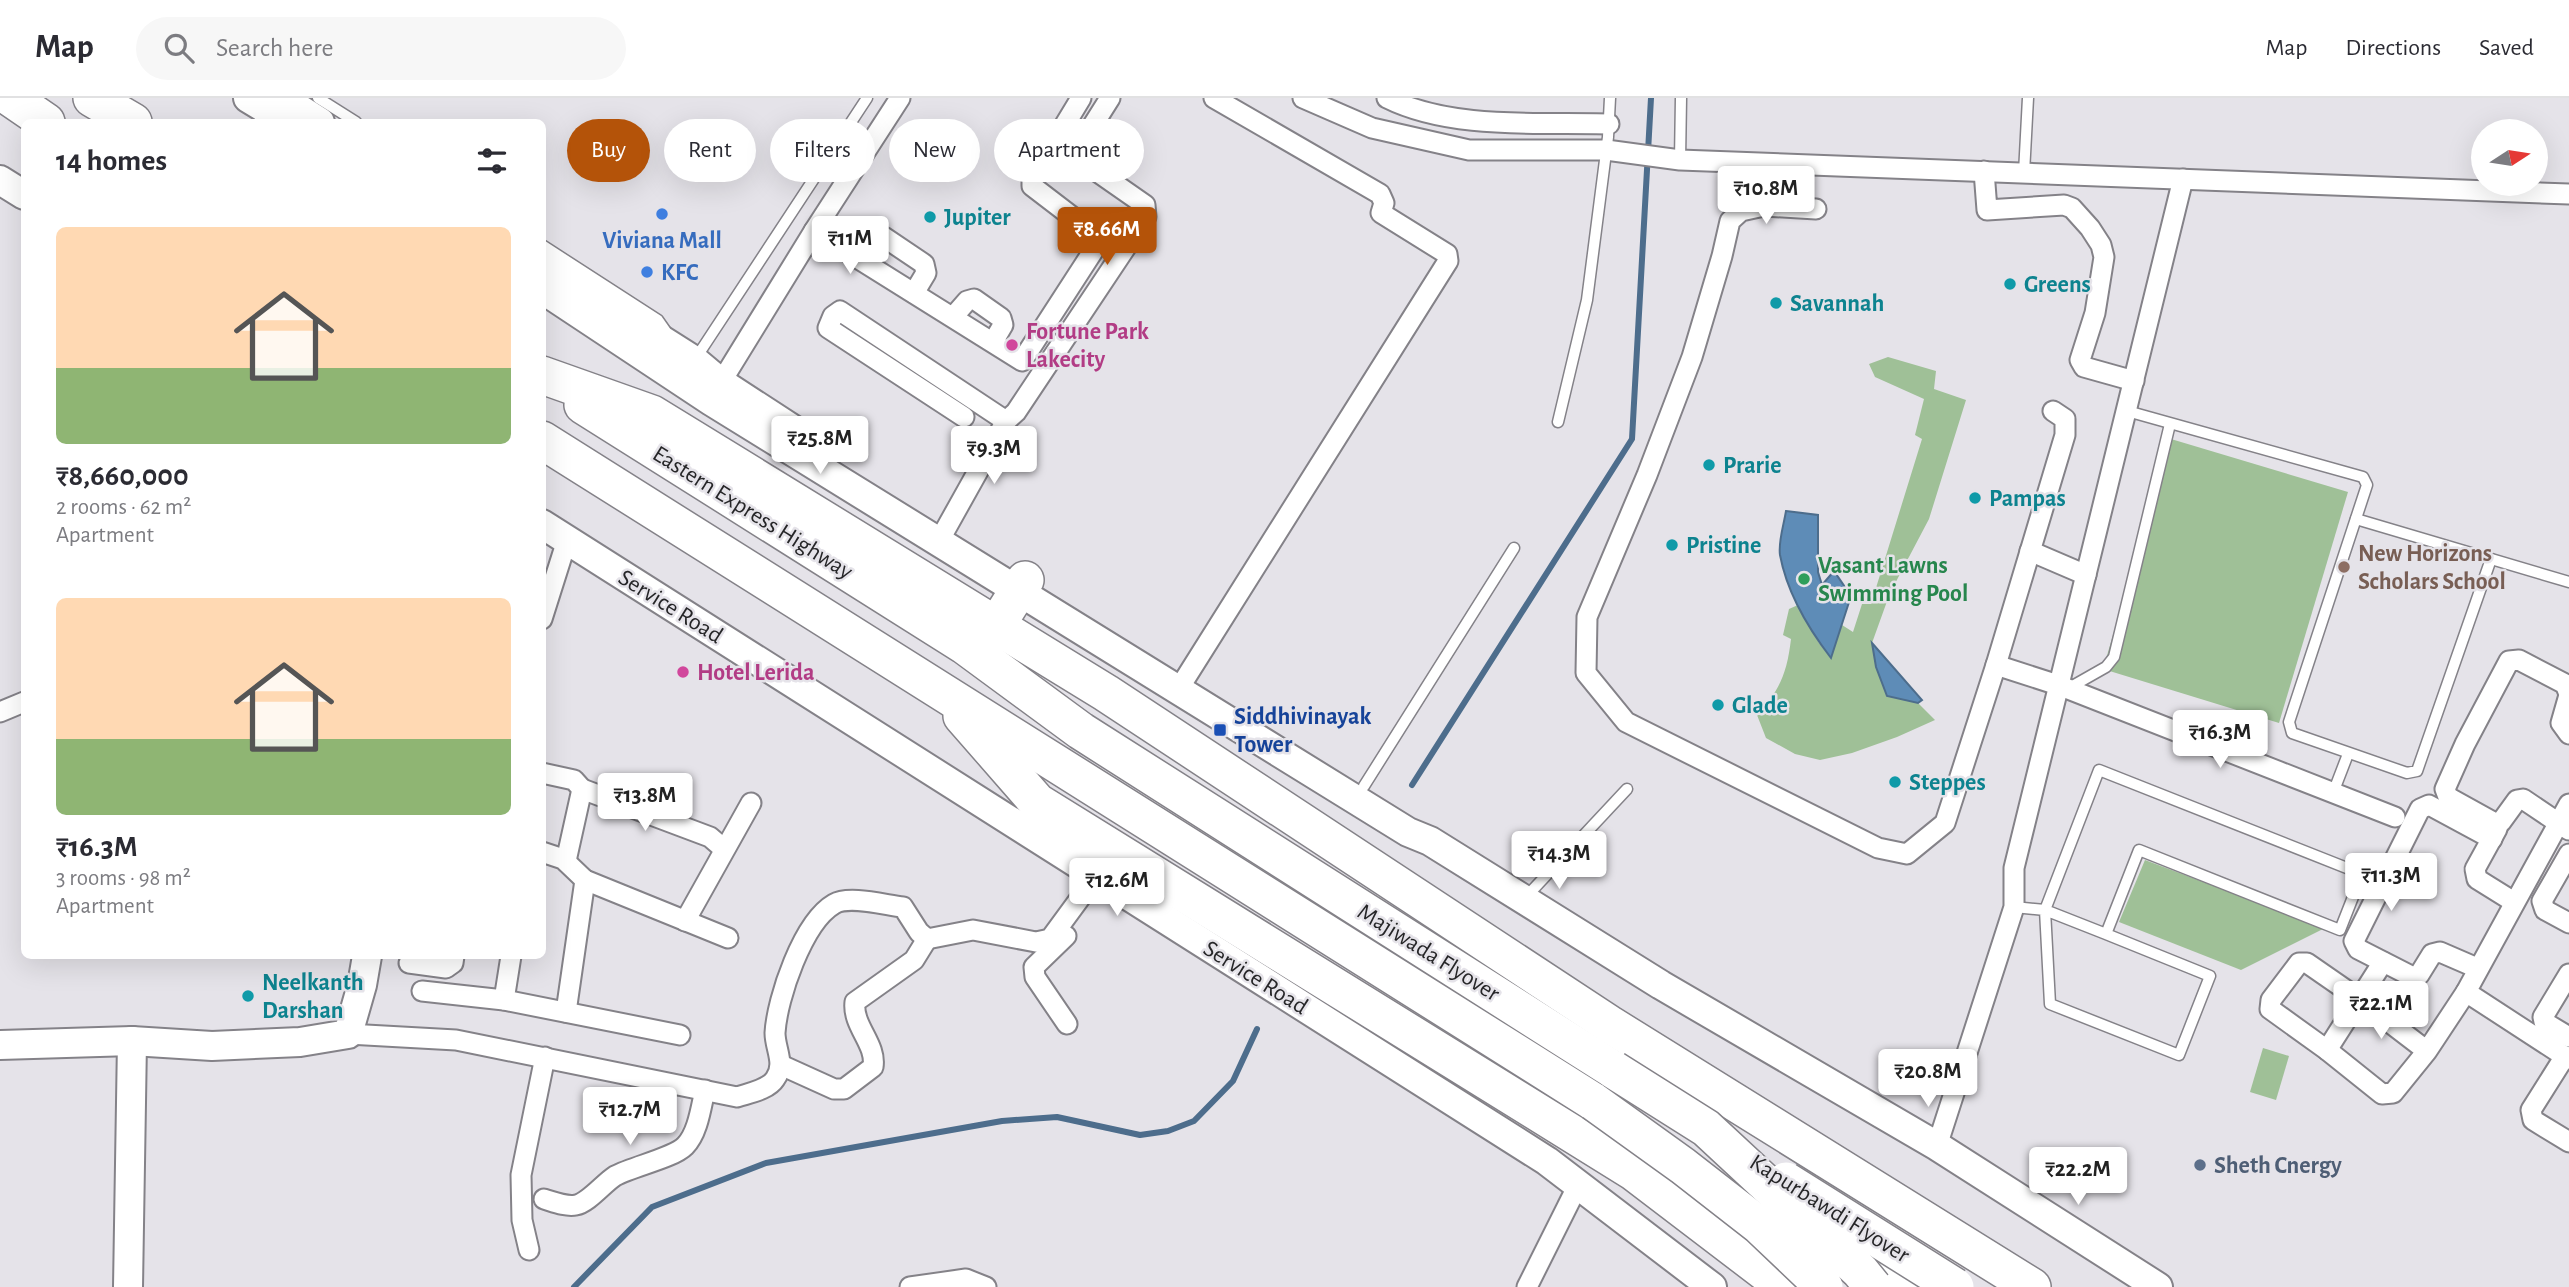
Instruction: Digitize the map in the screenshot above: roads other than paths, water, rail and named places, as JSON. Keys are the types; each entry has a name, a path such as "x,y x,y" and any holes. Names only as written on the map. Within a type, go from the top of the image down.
{"highway":[{"path":"10,98 42,119"},
{"path":"92,98 130,119"},
{"path":"106,98 131,119"},
{"path":"0,113 21,124"},
{"name":"Eastern Express Highway","path":"546,379 980,629"},
{"name":"Eastern Express Highway","path":"546,443 938,689"},
{"path":"1013,580 980,629 1105,693 1609,1024 2032,1287"},
{"name":"Majiwada Flyover","path":"980,629 1082,731 1706,1128 1860,1271 1904,1287"},
{"path":"938,689 1037,802 1634,1172 1774,1281 1799,1281 1865,1272 1895,1203"},
{"name":"Majiwada Flyover","path":"938,689 1594,1102 1683,1166 1759,1226 1824,1287"},
{"name":"Kapurbawdi Flyover","path":"1706,1128 1955,1287"}],"street":[{"path":"248,98 282,119"},
{"path":"282,98 332,119"},
{"path":"715,391 900,98"},
{"path":"814,231 1022,361 1099,242 1096,235 1032,186 1032,179 1081,98"},
{"path":"942,536 1006,421 1016,412 1146,217 1145,205 1079,159 1076,152 1110,98"},
{"path":"1182,684 1448,261 1447,254 1381,214 1384,203 1380,194 1214,98"},
{"path":"1387,98 1400,105 1467,120 1609,124"},
{"path":"1313,100 1371,128 1469,150 1606,150 1680,160 2569,194"},
{"path":"1984,171 1987,210 2064,205 2072,208 2090,228 2101,245 2104,257 2095,313 2080,360 2084,367 2134,381"},
{"path":"1937,1146 2014,907 2014,868 2063,686 2085,575 2183,179"},
{"path":"0,180 21,193"},
{"path":"1816,209 1764,206 1741,211 1730,221 1692,357 1647,475 1587,617 1586,673 1626,722 1878,848 1907,854 1945,823 2065,435 2064,419 2053,411"},
{"path":"861,259 877,238 884,237 924,264 926,273 914,293"},
{"path":"546,267 683,354 715,391"},
{"path":"546,291 715,391 942,536 1182,684 1396,824 1430,841 1525,898 1661,985 1937,1146 2158,1287"},
{"path":"953,317 967,301 974,299 1002,317 1003,324 993,342"},
{"path":"964,417 828,328 833,316 840,311 1006,421"},
{"name":"Service Road","path":"546,527 1547,1161 1712,1287"},
{"path":"546,607 567,540"},
{"path":"2030,551 2085,575"},
{"path":"2496,830 2495,823 2448,797 2445,789 2465,744 2509,661 2519,660 2565,684 2569,694 2561,723 2569,734"},
{"path":"1996,665 2063,686 2395,817"},
{"path":"1182,684 1417,818 1430,841"},
{"path":"0,712 21,703"},
{"path":"546,774 575,780 582,789 710,837 724,849"},
{"path":"566,861 582,789"},
{"path":"2514,902 2477,879 2475,869 2496,830 2517,800 2523,799 2564,827"},
{"path":"685,921 751,803"},
{"path":"2427,1051 2307,963 2299,962 2271,1000 2270,1009 2382,1094 2392,1093 2427,1051 2466,992 2514,902 2564,827 2569,804"},
{"path":"2477,968 2440,952 2432,954 2419,975 2413,977 2358,949 2354,941 2420,809 2429,805 2496,830"},
{"path":"546,854 566,861 585,880 728,938"},
{"path":"2569,855 2542,901 2545,910 2569,923"},
{"path":"781,1065 834,1089 844,1088 873,1067 874,1059 854,1012 855,1002 914,960 927,939 974,930 1036,942 1050,939 1102,879"},
{"path":"1067,1024 1035,977 1034,967 1079,923 1102,879"},
{"path":"566,1012 585,880"},
{"path":"0,1045 132,1041 212,1046 300,1042 348,1034 456,1040 737,1097 760,1090 775,1081 781,1065 775,1034 778,1012 794,956 819,919 835,903 861,900 902,908 927,939"},
{"path":"348,1034 366,959"},
{"path":"409,963 446,968 453,963 454,959"},
{"path":"504,1000 511,959"},
{"path":"2327,1050 2383,962"},
{"path":"2569,974 2543,1017 2544,1022 2569,1037"},
{"path":"422,992 504,1000 680,1035"},
{"path":"2466,992 2567,1058 2531,1110 2533,1120 2569,1142"},
{"path":"128,1287 132,1041"},
{"path":"528,1250 522,1220 521,1175 545,1057"},
{"path":"544,1199 576,1205 584,1202 612,1178 634,1167 678,1152 688,1144 697,1123 705,1090"},
{"path":"1527,1287 1578,1185"},
{"path":"910,1287 966,1279 986,1287"}],"lane":[{"path":"318,98 333,119"},
{"path":"546,248 658,320 683,354 867,98"},
{"path":"1558,422 1587,300 1610,98"},
{"path":"1680,160 1681,98"},
{"path":"2024,173 2028,98"},
{"path":"2126,411 2363,477 2367,485 2290,722 2292,733 2407,773 2417,771 2491,559"},
{"path":"2063,686 2106,667 2114,657 2170,424"},
{"path":"2356,519 2569,582"},
{"path":"1364,786 1514,548"},
{"path":"2333,793 2348,754"},
{"path":"2014,907 2045,910 2210,976 2179,1055 2050,1004 2045,910 2099,770 2362,874 2340,930 2139,850 2106,934"},
{"path":"1525,898 1628,789"}],"water":[{"name":"Vasant Lawns Swimming Pool","path":"1786,511 1818,515 1818,572 1822,585 1834,571 1851,596 1831,658 1800,610 1783,569 1780,544"},
{"path":"1872,643 1922,700 1918,703 1887,696 1876,667"}],"waterway":[{"path":"1412,785 1632,439 1651,98"},
{"path":"574,1287 652,1207 766,1163 1002,1121 1057,1117 1140,1135 1168,1131 1194,1121 1233,1081 1257,1029"}],"place":[{"name":"Viviana Mall","path":"662,214"},
{"name":"Jupiter","path":"930,217"},
{"name":"KFC","path":"647,272"},
{"name":"Greens","path":"2010,284"},
{"name":"Savannah","path":"1776,303"},
{"name":"Fortune Park Lakecity","path":"1012,345"},
{"name":"Prarie","path":"1709,465"},
{"name":"Pampas","path":"1975,498"},
{"name":"Pristine","path":"1672,545"},
{"name":"New Horizons Scholars School","path":"2344,567"},
{"name":"Vasant Lawns Swimming Pool","path":"1804,579"},
{"name":"Hotel Lerida","path":"683,672"},
{"name":"Glade","path":"1718,705"},
{"name":"Siddhivinayak Tower","path":"1220,730"},
{"name":"Steppes","path":"1895,782"},
{"name":"Neelkanth Darshan","path":"248,996"},
{"name":"Sheth Cnergy","path":"2200,1165"}]}
